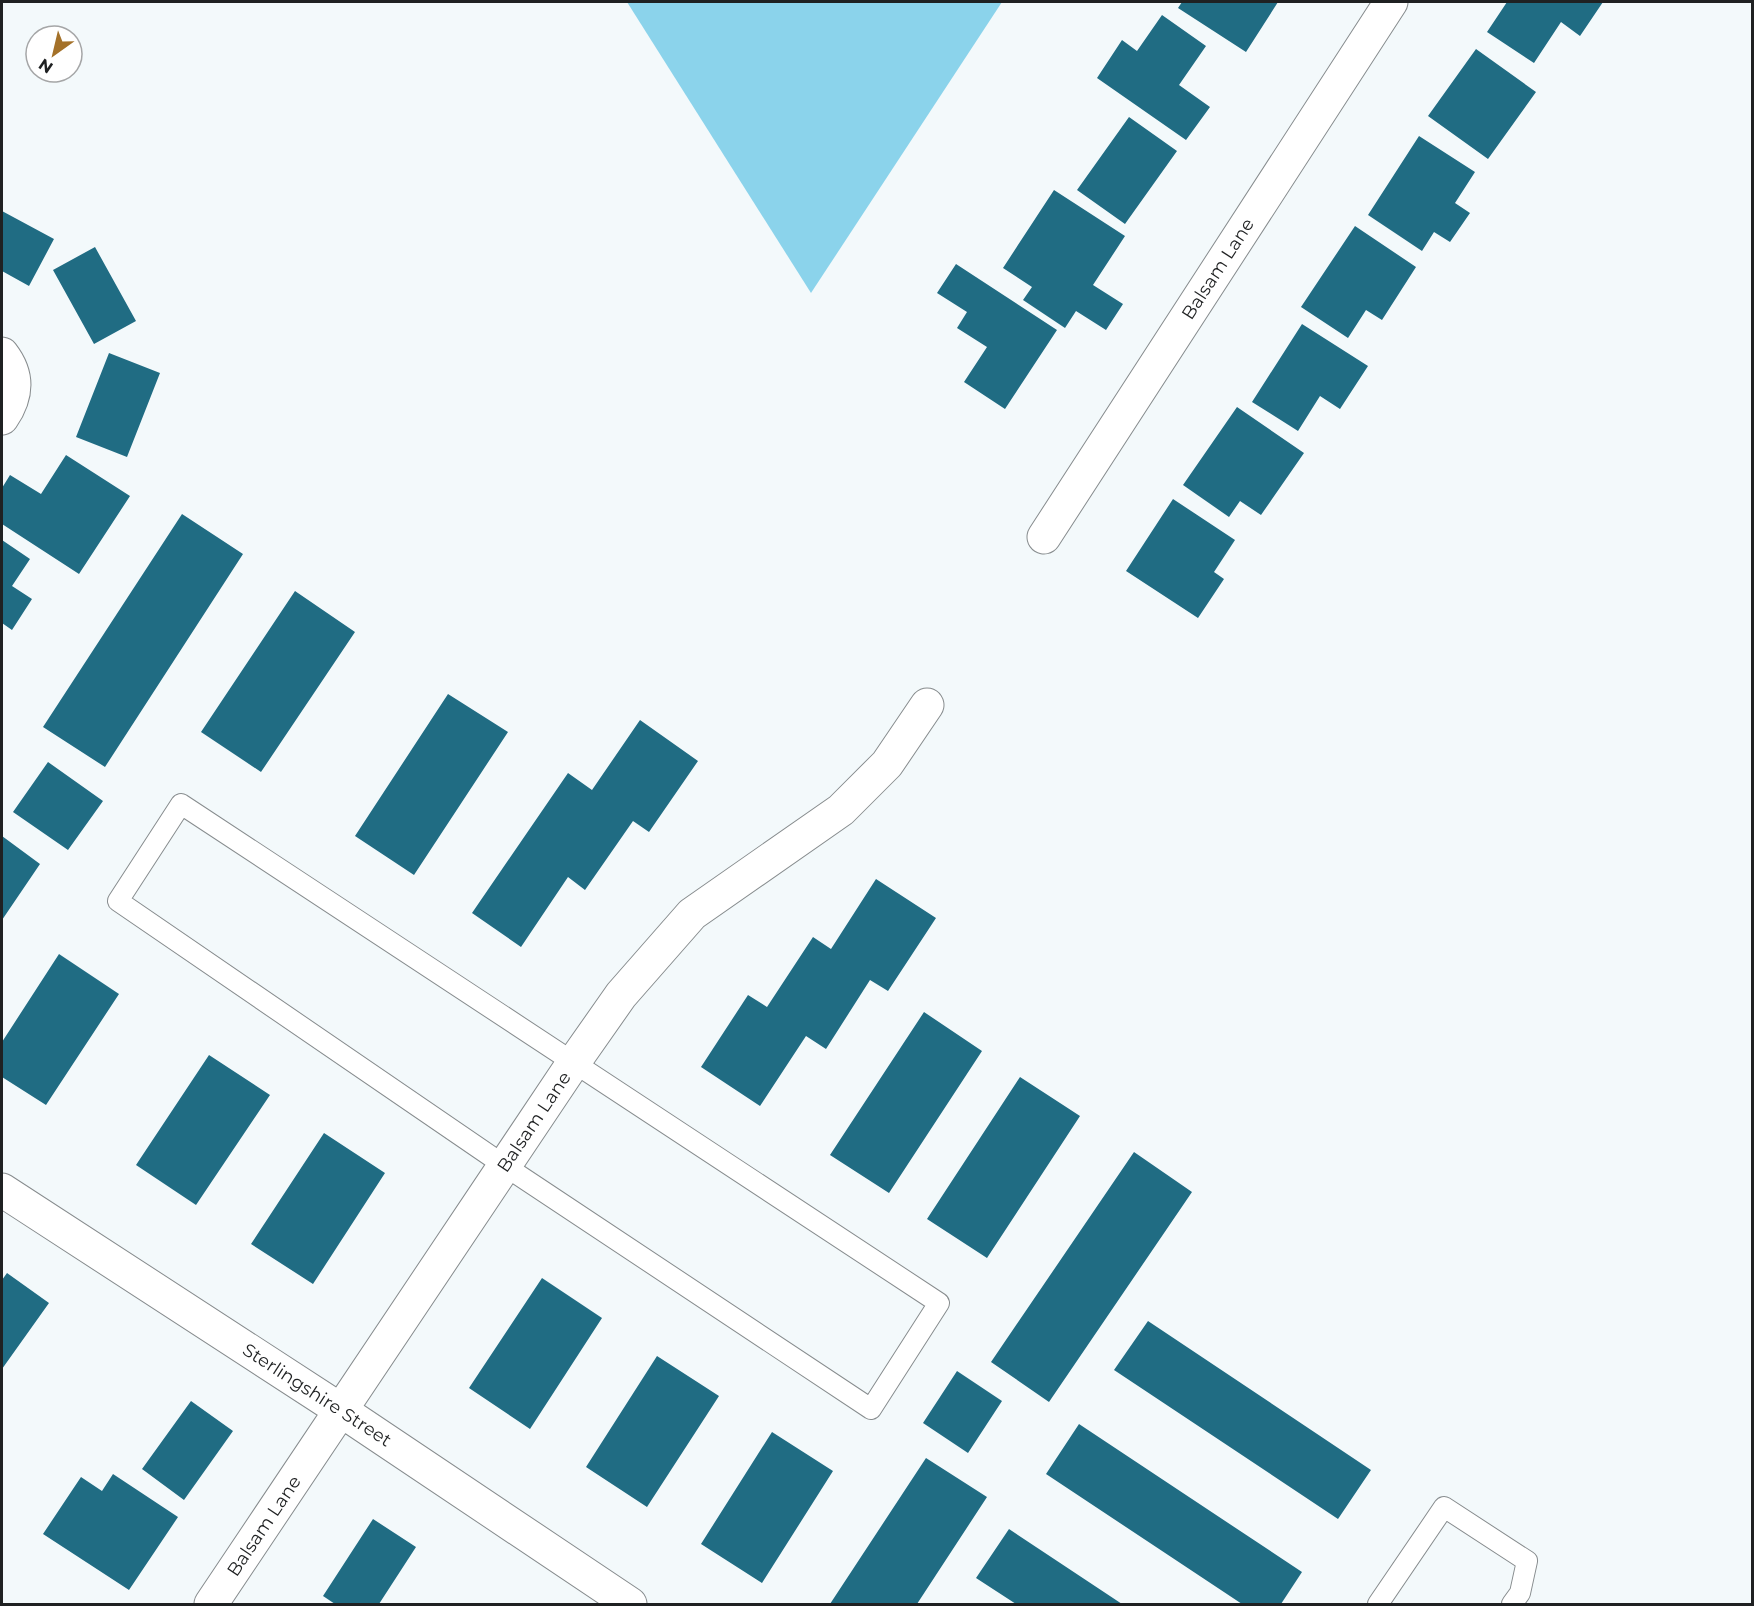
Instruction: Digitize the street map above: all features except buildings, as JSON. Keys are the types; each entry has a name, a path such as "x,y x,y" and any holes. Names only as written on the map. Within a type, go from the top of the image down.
{"street":[{"name":"Balsam Lane","path":"1044,537 1391,2"},
{"path":"2,354 11,368 14,385 10,405 2,418"},
{"name":"Balsam Lane","path":"211,1605 621,995 692,914 841,810 887,764 927,705"},
{"name":"Sterlingshire Street","path":"2,1190 342,1411 630,1605"}],"lane":[{"path":"181,804 939,1303 871,1409 505,1166 118,901 181,804"},
{"path":"1378,1605 1444,1507 1527,1561 1520,1593 1512,1605"}],"shaded area":[{"path":"627,2 1002,2 811,293"}]}
